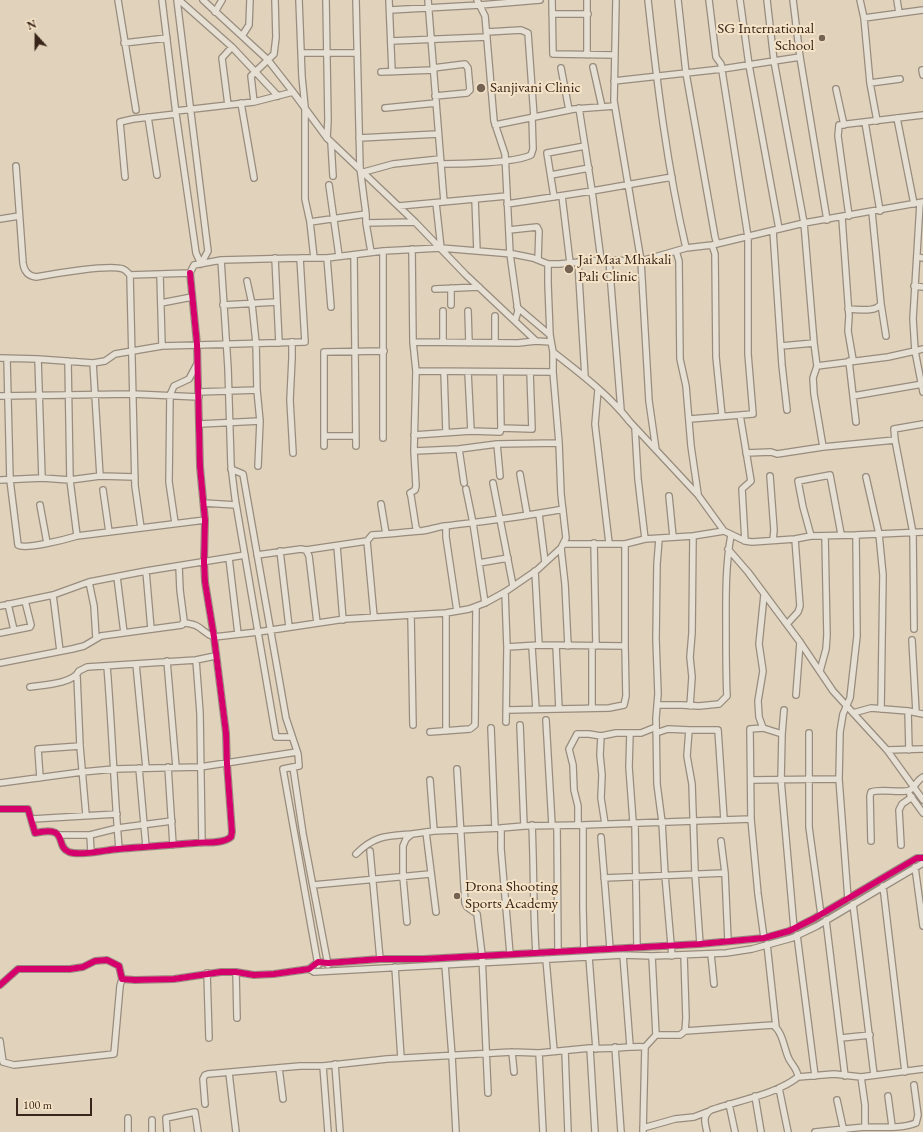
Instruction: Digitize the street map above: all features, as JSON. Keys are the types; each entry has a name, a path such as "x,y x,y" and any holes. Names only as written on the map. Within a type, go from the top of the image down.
{"street":[{"path":"118,0 136,110"},
{"path":"162,0 196,253 201,264"},
{"path":"178,0 232,47 278,96"},
{"path":"178,0 208,251 201,264"},
{"path":"203,0 268,60 330,140 399,206 466,275 536,341"},
{"path":"216,12 222,0"},
{"path":"242,36 249,25 250,0"},
{"path":"254,102 251,76 274,54 276,46 275,0"},
{"path":"299,0 304,107 305,199 310,222 314,258"},
{"path":"326,0 330,140 333,176"},
{"path":"356,0 359,138 370,252"},
{"path":"389,0 392,41 392,72"},
{"path":"428,0 444,202"},
{"path":"390,10 455,3 540,0"},
{"path":"552,0 553,54 614,55"},
{"path":"587,0 587,55"},
{"path":"616,0 614,106 641,261 649,401 656,450"},
{"path":"648,0 656,76 676,207 686,248"},
{"path":"678,0 686,73 715,244 716,357 722,416"},
{"path":"690,419 753,414 748,354 748,236 722,68 716,57 708,0"},
{"path":"740,0 776,230 781,346 787,410"},
{"path":"767,0 774,61 804,223 817,366 813,378 814,394 823,447"},
{"path":"794,0 800,57 827,220"},
{"path":"860,0 864,18 870,83 877,121"},
{"path":"897,0 899,12"},
{"path":"479,3 485,16 495,124 503,146 505,160 510,254 518,311 515,321"},
{"path":"864,18 899,12 923,10"},
{"path":"552,14 588,14"},
{"path":"362,170 393,164 440,161 505,160 527,157 532,152 533,117 528,33 521,30 487,35 392,41"},
{"path":"124,43 167,38"},
{"path":"228,105 222,58 232,47"},
{"path":"301,53 357,53"},
{"path":"614,81 686,73 800,57"},
{"path":"381,72 433,69 465,64 468,68 470,90 467,93 435,96"},
{"path":"593,67 602,107"},
{"path":"561,68 569,110"},
{"path":"870,83 900,79"},
{"path":"836,90 844,125"},
{"path":"125,177 120,122 176,113 190,109 254,102 294,92"},
{"path":"241,103 254,178"},
{"path":"385,108 436,103"},
{"path":"495,124 579,108 614,106"},
{"path":"579,108 589,168 601,260"},
{"path":"849,216 838,136 839,125 923,115"},
{"path":"148,117 156,174"},
{"path":"897,118 919,203 921,224 914,286 913,319 916,351 923,392"},
{"path":"865,122 880,211"},
{"path":"359,138 438,134"},
{"path":"554,197 547,152 585,146"},
{"path":"16,166 24,267 31,277 103,268 124,269 130,275 135,486 140,528"},
{"path":"551,175 589,168"},
{"path":"507,204 672,177"},
{"path":"329,185 339,256"},
{"path":"399,206 507,196"},
{"path":"562,196 570,263"},
{"path":"475,199 477,251"},
{"path":"436,203 441,248"},
{"path":"59,835 65,849 70,852 92,852 174,845 228,839 231,837 232,832 226,734 214,637 205,582 205,520 200,467 198,364 190,273 194,264 220,260 327,258 370,252 441,248 510,254 533,258 548,264 601,260 641,261 686,248 715,244 804,223 842,218 919,203"},
{"path":"872,212 881,304 886,336"},
{"path":"310,222 366,214"},
{"path":"0,219 19,216"},
{"path":"842,218 848,331 856,422"},
{"path":"366,223 415,222"},
{"path":"509,230 537,227 539,231 538,260"},
{"path":"412,249 413,342 416,371 414,434 416,486 415,490 410,493 416,528 418,530"},
{"path":"383,251 383,438"},
{"path":"676,251 679,261 680,358 686,386 698,495"},
{"path":"354,255 356,446"},
{"path":"917,257 923,258"},
{"path":"275,258 279,343"},
{"path":"0,358 93,363 105,361 115,354 162,346 305,342 300,258"},
{"path":"327,258 331,307"},
{"path":"220,260 229,391 231,469 236,505 276,736 292,737"},
{"path":"609,260 621,410"},
{"path":"578,262 585,377"},
{"path":"0,663 84,646 102,636 178,627 184,623 196,625 214,637 270,631 343,620 446,613 476,607 485,603 505,592 535,571 562,546 566,538 553,372 553,352 550,335 548,264"},
{"path":"130,275 190,273"},
{"path":"160,274 162,346"},
{"path":"247,281 252,304 256,343 257,390 260,421 258,466"},
{"path":"914,286 923,287"},
{"path":"435,289 479,287"},
{"path":"451,288 451,305"},
{"path":"161,303 192,297"},
{"path":"223,305 277,302"},
{"path":"848,309 874,309 881,304"},
{"path":"517,307 550,335"},
{"path":"443,311 443,342"},
{"path":"468,311 469,342"},
{"path":"495,316 495,342"},
{"path":"292,342 290,400 293,453"},
{"path":"413,342 551,342"},
{"path":"781,346 814,343"},
{"path":"817,366 888,356 923,349"},
{"path":"324,446 324,352 384,351"},
{"path":"553,352 585,377 621,410 635,428 698,495 724,531 731,535 745,541 795,539 811,536 841,534 856,535 923,532"},
{"path":"7,359 10,480 18,545 22,547 77,536 205,520"},
{"path":"38,359 38,396 42,478"},
{"path":"68,361 70,480 77,536"},
{"path":"93,363 100,476"},
{"path":"175,523 169,482 170,394 174,386 189,379 198,364"},
{"path":"416,371 500,373 553,372"},
{"path":"444,372 446,432"},
{"path":"468,372 471,431"},
{"path":"500,428 532,429 530,372"},
{"path":"414,434 471,431 500,432 500,373"},
{"path":"853,396 922,384"},
{"path":"0,396 198,394 257,390"},
{"path":"598,390 595,424 609,543"},
{"path":"740,415 751,481 742,489 745,541"},
{"path":"200,424 260,421"},
{"path":"914,629 913,533 894,429 923,424"},
{"path":"635,428 638,480 645,539"},
{"path":"325,436 355,436"},
{"path":"746,452 777,454 823,447 896,440"},
{"path":"414,451 459,449 497,444 559,443"},
{"path":"497,444 500,476"},
{"path":"459,449 473,523 485,603"},
{"path":"231,469 243,474 286,718 297,752 299,766 283,769 318,962 318,971"},
{"path":"520,474 527,514"},
{"path":"811,536 798,481 830,475 841,534"},
{"path":"0,480 42,478 70,480 100,476 135,477"},
{"path":"770,476 774,530 773,540"},
{"path":"866,477 879,534 883,574 881,708"},
{"path":"493,483 513,586"},
{"path":"103,490 109,532"},
{"path":"669,496 673,537"},
{"path":"204,503 236,505"},
{"path":"381,504 386,534"},
{"path":"40,505 47,543"},
{"path":"257,555 337,546 367,541 372,535 473,523 527,514 539,514 563,509"},
{"path":"539,514 545,562"},
{"path":"446,526 446,537 457,611"},
{"path":"562,546 594,543 625,544 645,539 693,536 724,531"},
{"path":"657,705 699,706 719,704 727,696 726,584 728,549 731,535"},
{"path":"848,899 839,779 840,732 843,714 850,698 857,636 856,535"},
{"path":"690,706 693,536"},
{"path":"820,671 828,635 825,536"},
{"path":"659,539 656,601 657,784 662,822 672,956"},
{"path":"787,624 793,618 800,606 795,539"},
{"path":"367,541 374,617"},
{"path":"592,708 594,646 594,543"},
{"path":"507,710 609,708 624,705 626,696 625,544"},
{"path":"337,546 343,620"},
{"path":"562,546 568,646"},
{"path":"728,549 748,572 787,624 833,691 887,750 923,800"},
{"path":"306,550 309,556 317,623"},
{"path":"280,552 289,627"},
{"path":"0,606 54,595 89,582 245,555"},
{"path":"229,558 238,634"},
{"path":"479,563 508,558"},
{"path":"179,566 184,623"},
{"path":"146,571 151,629"},
{"path":"535,571 539,646"},
{"path":"116,577 124,633"},
{"path":"89,582 94,606 96,638"},
{"path":"505,592 507,647 506,722"},
{"path":"54,595 60,651"},
{"path":"763,728 759,717 758,701 763,671 759,644 764,595"},
{"path":"0,633 30,627 31,625 25,601"},
{"path":"8,604 14,630"},
{"path":"430,732 470,729 475,725 476,607"},
{"path":"446,613 446,731"},
{"path":"411,615 413,725"},
{"path":"912,640 916,712"},
{"path":"796,695 800,642"},
{"path":"556,646 559,709"},
{"path":"507,647 625,646"},
{"path":"532,647 536,709"},
{"path":"86,815 80,746 77,676 79,671 82,669 106,666 196,660 216,656"},
{"path":"196,660 200,713 202,842"},
{"path":"167,662 176,767"},
{"path":"136,664 146,768"},
{"path":"106,666 119,849"},
{"path":"30,688 69,680 77,676"},
{"path":"853,714 871,708 908,711 923,714"},
{"path":"784,710 780,780 794,929"},
{"path":"908,711 909,750"},
{"path":"546,720 555,825 558,951"},
{"path":"520,725 524,826"},
{"path":"491,728 498,828 510,954"},
{"path":"764,938 751,819 750,729 763,728 782,734"},
{"path":"584,950 581,825 574,790 573,765 569,749 577,734 601,736 616,733 641,733 668,729 718,730 724,819"},
{"path":"689,730 687,756 692,784 695,873 700,944"},
{"path":"630,733 629,767 634,823 637,947"},
{"path":"809,733 809,827 821,915"},
{"path":"601,736 601,798 605,824"},
{"path":"40,778 38,749 80,746"},
{"path":"887,750 923,750"},
{"path":"0,783 114,769 200,767 297,752"},
{"path":"168,767 174,845"},
{"path":"293,767 303,834 328,963 328,971"},
{"path":"139,768 146,847"},
{"path":"457,769 465,904 477,914 482,955 488,1093"},
{"path":"871,841 871,792 876,790 907,791 914,787 923,777"},
{"path":"751,780 839,779"},
{"path":"430,780 434,831"},
{"path":"907,791 923,813"},
{"path":"901,845 899,810 902,804 912,797"},
{"path":"0,809 28,809 35,833 52,831 59,835 90,835 118,828 144,826 172,821"},
{"path":"32,819 117,814"},
{"path":"356,854 361,849 379,838 391,835 434,831 524,826 751,819"},
{"path":"532,826 536,953"},
{"path":"426,832 430,874 436,912"},
{"path":"407,922 403,877 403,846 406,839 412,834"},
{"path":"90,835 92,852"},
{"path":"601,837 610,948"},
{"path":"721,841 725,873 728,941"},
{"path":"370,850 380,958"},
{"path":"122,979 174,979 207,973 236,972 254,975 268,974 309,969 318,962 328,963 380,958 424,959 610,948 672,946 764,938 794,929 821,915 917,858 923,858"},
{"path":"309,969 314,972 623,955 672,956 726,953 752,949 797,936 923,863"},
{"path":"915,867 923,926"},
{"path":"604,878 635,878 695,873 725,873"},
{"path":"313,885 430,874"},
{"path":"883,886 905,1072"},
{"path":"853,904 874,1075"},
{"path":"826,920 845,1076"},
{"path":"797,936 815,1076"},
{"path":"768,944 776,1027 790,1062 798,1073 798,1076"},
{"path":"711,954 714,984"},
{"path":"623,955 630,1046"},
{"path":"684,955 685,1031"},
{"path":"652,956 656,1035 646,1047 643,1130 675,1119 694,1117 779,1088 798,1076 834,1074 861,1077 923,1069"},
{"path":"589,957 596,1049"},
{"path":"546,959 554,1051"},
{"path":"0,985 18,969 70,969 83,967 95,961 107,960 119,966 122,979 120,986 114,1054 14,1065 3,1062 0,1041"},
{"path":"445,965 456,1132"},
{"path":"395,967 401,1058"},
{"path":"236,972 237,1018"},
{"path":"207,973 208,1038"},
{"path":"656,1035 680,1035 685,1031 764,1025 773,1025 776,1027"},
{"path":"841,1038 870,1035"},
{"path":"206,1104 203,1079 205,1075 300,1066 323,1066 401,1058 512,1052 539,1053 630,1046 646,1047"},
{"path":"615,1047 621,1132"},
{"path":"590,1048 595,1132"},
{"path":"565,1051 568,1132"},
{"path":"512,1052 514,1072"},
{"path":"539,1053 543,1132"},
{"path":"334,1064 340,1132"},
{"path":"323,1066 328,1132"},
{"path":"279,1068 283,1099"},
{"path":"229,1073 236,1132"},
{"path":"861,1077 865,1105 865,1126"},
{"path":"815,1132 844,1130 865,1126 910,1125 916,1123 918,1115 914,1085"},
{"path":"779,1088 788,1132"},
{"path":"755,1096 761,1132"},
{"path":"888,1096 892,1126"},
{"path":"837,1100 844,1130"},
{"path":"729,1104 735,1132"},
{"path":"167,1132 166,1118 195,1112 198,1132"},
{"path":"707,1112 704,1121 707,1132"},
{"path":"128,1118 128,1132"},
{"path":"152,1120 152,1132"}],"cycle path":[{"path":"0,809 28,809 35,833 46,831 57,834 60,837 62,845 65,849 74,853 224,841 231,837 232,832 226,733 214,637 205,582 205,520 200,467 197,344 190,273"},
{"path":"0,985 18,969 70,969 83,967 95,961 107,960 119,966 122,979 174,979 221,972 236,972 254,975 274,974 309,969 318,962 328,963 380,959 424,959 700,944 764,938 789,931 813,919 917,858 923,858"}],"place":[{"name":"SG International School","path":"822,38"},
{"name":"Sanjivani Clinic","path":"481,88"},
{"name":"Jai Maa Mhakali Pali Clinic","path":"569,269"},
{"name":"Drona Shooting Sports Academy","path":"457,896"}]}
